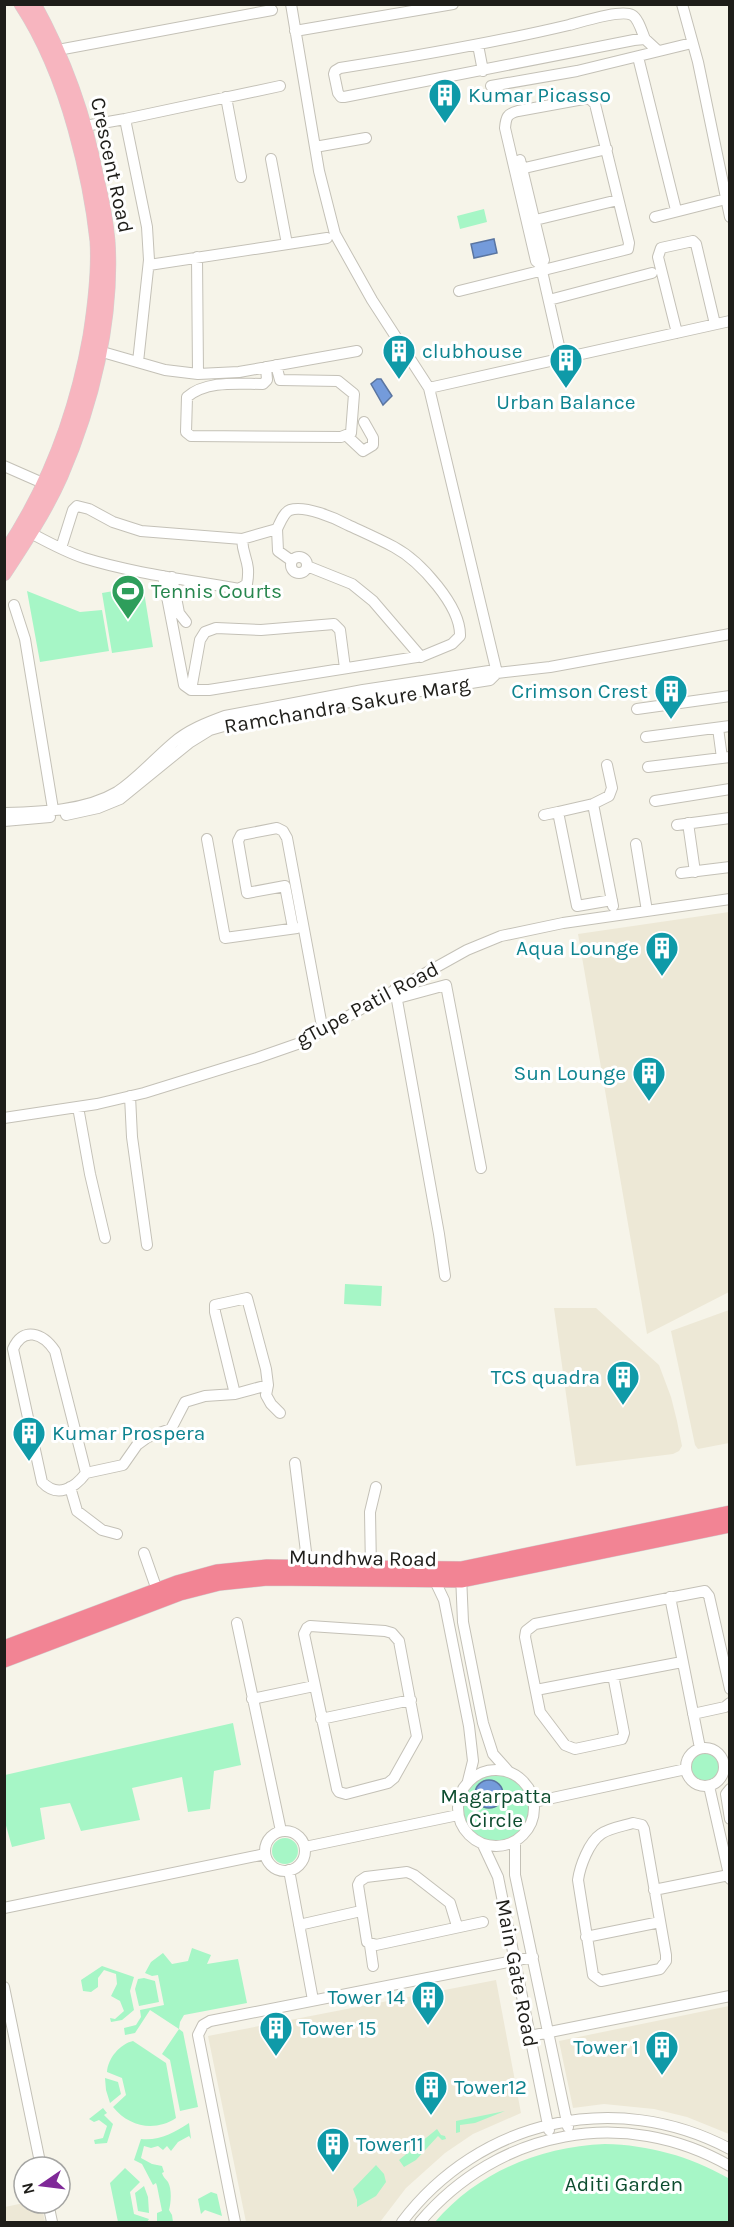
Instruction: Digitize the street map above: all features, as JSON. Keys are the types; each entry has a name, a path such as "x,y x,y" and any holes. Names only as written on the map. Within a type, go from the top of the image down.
{"highway":[{"name":"Mundhwa Road","path":"461,1574 729,1513"},
{"name":"Mundhwa Road","path":"4,1660 170,1597 219,1583 267,1578 461,1574 729,1525"},
{"name":"Mundhwa Road","path":"4,1648 157,1590 196,1577 231,1570 267,1567 371,1569 434,1576"}],"main road":[{"name":"Crescent Road","path":"4,574 26,530 65,434 93,350 108,278 108,240 103,204 85,126 58,50 30,6"},
{"name":"Crescent Road","path":"4,554 26,530 61,476 72,447 89,395 97,277 97,241 80,147 69,108 30,6"}],"street":[{"path":"291,4 315,147 334,234 372,300 429,388 497,673"},
{"path":"295,31 453,4"},
{"path":"682,4 698,62 729,217"},
{"path":"58,50 272,10"},
{"path":"645,39 345,97 339,96 334,74 337,69 478,45 625,13 635,18 645,39 658,51"},
{"path":"491,86 577,71 692,43"},
{"path":"478,45 483,71"},
{"path":"638,57 676,210"},
{"path":"85,126 280,86"},
{"path":"226,97 241,177"},
{"path":"459,291 542,268 628,249 629,243 607,149 595,104 590,98 518,111 508,114 506,118 505,128 518,170 530,221 536,261 542,268 562,359"},
{"path":"125,119 147,227 149,265 138,362"},
{"path":"315,147 366,138"},
{"path":"518,170 607,149"},
{"path":"270,159 287,244"},
{"path":"655,217 726,199"},
{"path":"530,221 618,200"},
{"path":"149,265 327,238"},
{"path":"677,333 658,256 661,248 693,241 696,244 715,324"},
{"path":"197,257 198,374"},
{"path":"549,300 652,273"},
{"path":"429,388 729,321"},
{"path":"93,350 165,370 198,374 238,372 357,351"},
{"path":"271,366 280,380 338,381 354,394 351,433 346,436 191,436 186,432 187,397 195,390 212,386 262,384 267,380 271,366"},
{"path":"346,436 363,451 374,445 364,422"},
{"path":"4,466 45,484"},
{"path":"60,548 73,510 77,506 89,509 113,522 141,531 242,539 277,529"},
{"path":"167,576 184,685 191,690 209,690 421,657 452,644 460,636 461,625 448,599 415,563 396,548 332,517 303,509 290,510 285,514 277,529 279,551 292,561 297,557 303,557 308,566 352,584 366,595 421,657"},
{"path":"26,530 84,558 239,589 247,584 249,566 242,549 242,539"},
{"path":"167,576 179,613 186,622"},
{"path":"14,605 25,639 53,809"},
{"path":"191,690 200,640 205,632 216,628 261,630 334,624 339,630 345,668"},
{"name":"Ramchandra Sakure Marg","path":"4,821 81,813 98,808 128,793 164,758 177,740 194,729 225,716 363,690 448,682 489,671 497,673 555,667 729,634"},
{"path":"637,710 729,696"},
{"path":"646,737 729,726"},
{"path":"648,767 726,758 718,728"},
{"name":"Ramchandra Sakure Marg","path":"4,813 53,809 97,801 116,792 164,758"},
{"path":"544,815 604,800 612,792 607,765"},
{"path":"655,801 729,789"},
{"path":"593,804 615,915"},
{"path":"558,812 577,906 612,900"},
{"path":"677,825 729,818"},
{"path":"688,824 695,872"},
{"path":"298,928 284,831 277,828 241,835 238,841 247,893 285,886 321,1021"},
{"path":"207,839 225,938 298,928"},
{"path":"636,844 647,911"},
{"path":"681,873 729,867"},
{"name":"gTupe Patil Road","path":"4,1118 78,1107 130,1096 300,1043 397,994 467,950 501,936 553,924 729,899"},
{"path":"445,1276 397,994 446,985 482,1168"},
{"path":"130,1096 134,1156 147,1245"},
{"path":"78,1107 105,1238"},
{"path":"235,1394 215,1305 243,1297 248,1298 250,1303 266,1369 268,1385 266,1395 280,1413"},
{"path":"86,1473 55,1351 48,1341 35,1335 23,1335 18,1338 13,1349 42,1482 50,1490 57,1491 70,1487 80,1481 86,1473 123,1465 137,1445 148,1437 171,1429 185,1402 205,1396 235,1394 268,1385"},
{"path":"295,1463 308,1568"},
{"path":"70,1487 78,1511 102,1530 117,1534"},
{"path":"371,1569 370,1512 376,1487"},
{"path":"144,1552 157,1590"},
{"path":"461,1574 463,1622 483,1723 493,1754 509,1772"},
{"path":"434,1576 444,1600 469,1726 473,1761 468,1781 458,1801 458,1815 465,1832 473,1840 483,1845 494,1847 515,1842 524,1835 534,1816 534,1802 526,1785 518,1777 498,1769 487,1770 468,1781"},
{"path":"613,1676 624,1733 622,1739 575,1749 565,1745 543,1719 525,1637 530,1627 535,1624 699,1591 707,1593 729,1689"},
{"path":"670,1597 700,1748"},
{"path":"237,1623 281,1831"},
{"path":"310,1626 392,1633 399,1641 411,1700 417,1737 394,1778 384,1785 346,1794 339,1792 314,1686 304,1634 307,1628 310,1626"},
{"path":"536,1690 682,1662"},
{"path":"252,1699 314,1686"},
{"path":"321,1719 411,1700"},
{"path":"693,1714 725,1707 729,1703"},
{"path":"700,1748 716,1752 726,1762 722,1776 709,1786 694,1783 686,1769 691,1754 700,1748"},
{"path":"534,1802 686,1769"},
{"path":"654,1890 729,1877 725,1840 709,1786"},
{"path":"729,1790 726,1794 729,1819"},
{"path":"305,1847 458,1815"},
{"path":"633,1822 642,1825 660,1922 666,1955 664,1966 660,1969 609,1980 601,1981 593,1975 578,1880 579,1872 593,1842 602,1833 633,1822"},
{"path":"281,1831 297,1835 305,1847 299,1865 283,1871 273,1866 265,1854 268,1840 281,1831"},
{"path":"515,1842 515,1875 570,2136"},
{"name":"Main Gate Road","path":"483,1845 498,1877 550,2139"},
{"path":"4,1908 265,1854"},
{"path":"289,1870 314,2000"},
{"path":"373,1966 358,1885 366,1877 407,1872 414,1875 450,1903 457,1926"},
{"path":"299,1925 361,1911"},
{"path":"370,1945 376,1946 483,1922"},
{"path":"586,1937 660,1922"},
{"path":"235,2223 198,2035 199,2029 210,2022 532,1957"},
{"path":"4,1988 38,2155"},
{"path":"530,2036 729,1996"},
{"path":"402,2223 430,2189 468,2159 510,2137 548,2125 604,2118 652,2122 699,2135 729,2149"},
{"path":"420,2223 452,2190 476,2172 516,2151 550,2139 604,2133 650,2136 693,2149 729,2166"}],"shaded area":[{"path":"729,912 729,1292 647,1334 578,934"},
{"path":"554,1308 596,1308 659,1365 677,1421 682,1446 679,1451 673,1454 576,1466"},
{"path":"729,1310 729,1443 698,1449 695,1445 671,1331"},
{"path":"496,1980 521,2113 473,2134 445,2153 406,2188 380,2222 246,2222 208,2036"},
{"path":"729,2006 729,2134 687,2117 654,2109 604,2104 573,2108 559,2041"},
{"path":"12,2206 12,2215 44,2215 45,2222 5,2222 5,2207"}],"green space":[{"path":"484,209 487,222 460,229 457,216"},
{"name":"Tennis Courts","path":"143,586 153,647 112,653 102,593"},
{"path":"27,591 80,612 102,610 109,651 40,662"},
{"path":"345,1284 382,1286 381,1306 344,1304"},
{"path":"233,1723 241,1765 214,1771 210,1809 188,1812 182,1777 132,1788 140,1820 81,1831 70,1803 40,1808 45,1839 12,1847 5,1822 5,1775"},
{"path":"705,1751 716,1756 721,1767 716,1778 705,1783 694,1778 689,1767 694,1756"},
{"name":"Magarpatta Circle","path":"496,1774 509,1777 520,1784 527,1795 530,1808 527,1821 520,1832 509,1839 496,1842 483,1839 472,1832 465,1821 462,1808 465,1795 472,1784 483,1777"},
{"path":"285,1838 294,1842 298,1851 294,1860 285,1864 276,1860 272,1851 276,1842"},
{"path":"192,1948 211,1955 207,1964 238,1959 247,2003 184,2015 179,2029 150,2010 135,2033 125,2035 124,2028 136,2025 141,2017 140,2010 164,2005 158,1975 152,1976 145,1973 151,1962 163,1953 172,1964 188,1961"},
{"path":"102,1966 134,1977 130,1991 134,2010 122,2020 111,2022 110,2018 115,2019 124,2011 120,2001 111,1996 117,1984 116,1974 104,1970 98,1978 98,1987 91,1992 83,1991 81,1980"},
{"path":"138,1979 155,1981 159,2002 139,2006 135,1989"},
{"path":"179,2029 183,2032 198,2107 180,2111 170,2060 162,2054"},
{"path":"133,2041 166,2063 176,2118 168,2122 151,2126 134,2123 119,2114 113,2107 126,2095 122,2078 107,2072 108,2067 119,2048"},
{"path":"105,2078 118,2082 121,2094 110,2103 106,2090"},
{"path":"103,2108 107,2113 104,2115 113,2124 107,2143 95,2144 94,2140 103,2138 107,2126 99,2120 94,2122 89,2119"},
{"path":"505,2111 475,2123 460,2125 460,2132 456,2133 456,2121"},
{"path":"189,2123 191,2139 189,2136 178,2142 171,2151 167,2146 163,2150 158,2146 151,2148 144,2146 141,2158 162,2166 164,2172 162,2174 170,2188 169,2210 173,2222 157,2222 157,2213 162,2211 156,2183 153,2185 142,2164 134,2160 141,2139 166,2136"},
{"path":"437,2129 446,2139 442,2140 438,2136 416,2160 404,2167 399,2160"},
{"name":"Aditi Garden","path":"605,2144 653,2149 668,2153 728,2178 729,2222 435,2222 470,2189 511,2165 557,2150"},
{"path":"376,2165 384,2174 386,2182 376,2196 357,2207 353,2189"},
{"path":"125,2168 140,2182 130,2192 134,2214 149,2219 147,2222 118,2222 110,2183"},
{"path":"144,2186 148,2197 149,2213 138,2211 135,2193"},
{"path":"211,2192 217,2194 222,2216 205,2210 201,2214 198,2199"}],"water":[{"path":"494,239 497,253 474,258 471,244"},
{"path":"381,379 392,396 383,405 371,384"},
{"path":"489,1780 499,1784 503,1794 499,1804 489,1808 479,1804 475,1794 479,1784"}],"place":[{"name":"Kumar Picasso","path":"445,124"},
{"name":"clubhouse","path":"399,380"},
{"name":"Urban Balance","path":"566,389"},
{"name":"Tennis Courts","path":"128,620"},
{"name":"Crimson Crest","path":"671,720"},
{"name":"Aqua Lounge","path":"662,977"},
{"name":"Sun Lounge","path":"649,1102"},
{"name":"TCS quadra","path":"623,1406"},
{"name":"Kumar Prospera","path":"29,1462"},
{"name":"Tower 14","path":"428,2026"},
{"name":"Tower 15","path":"276,2057"},
{"name":"Tower 1","path":"662,2076"},
{"name":"Tower12","path":"431,2116"},
{"name":"Tower11","path":"333,2173"}]}
